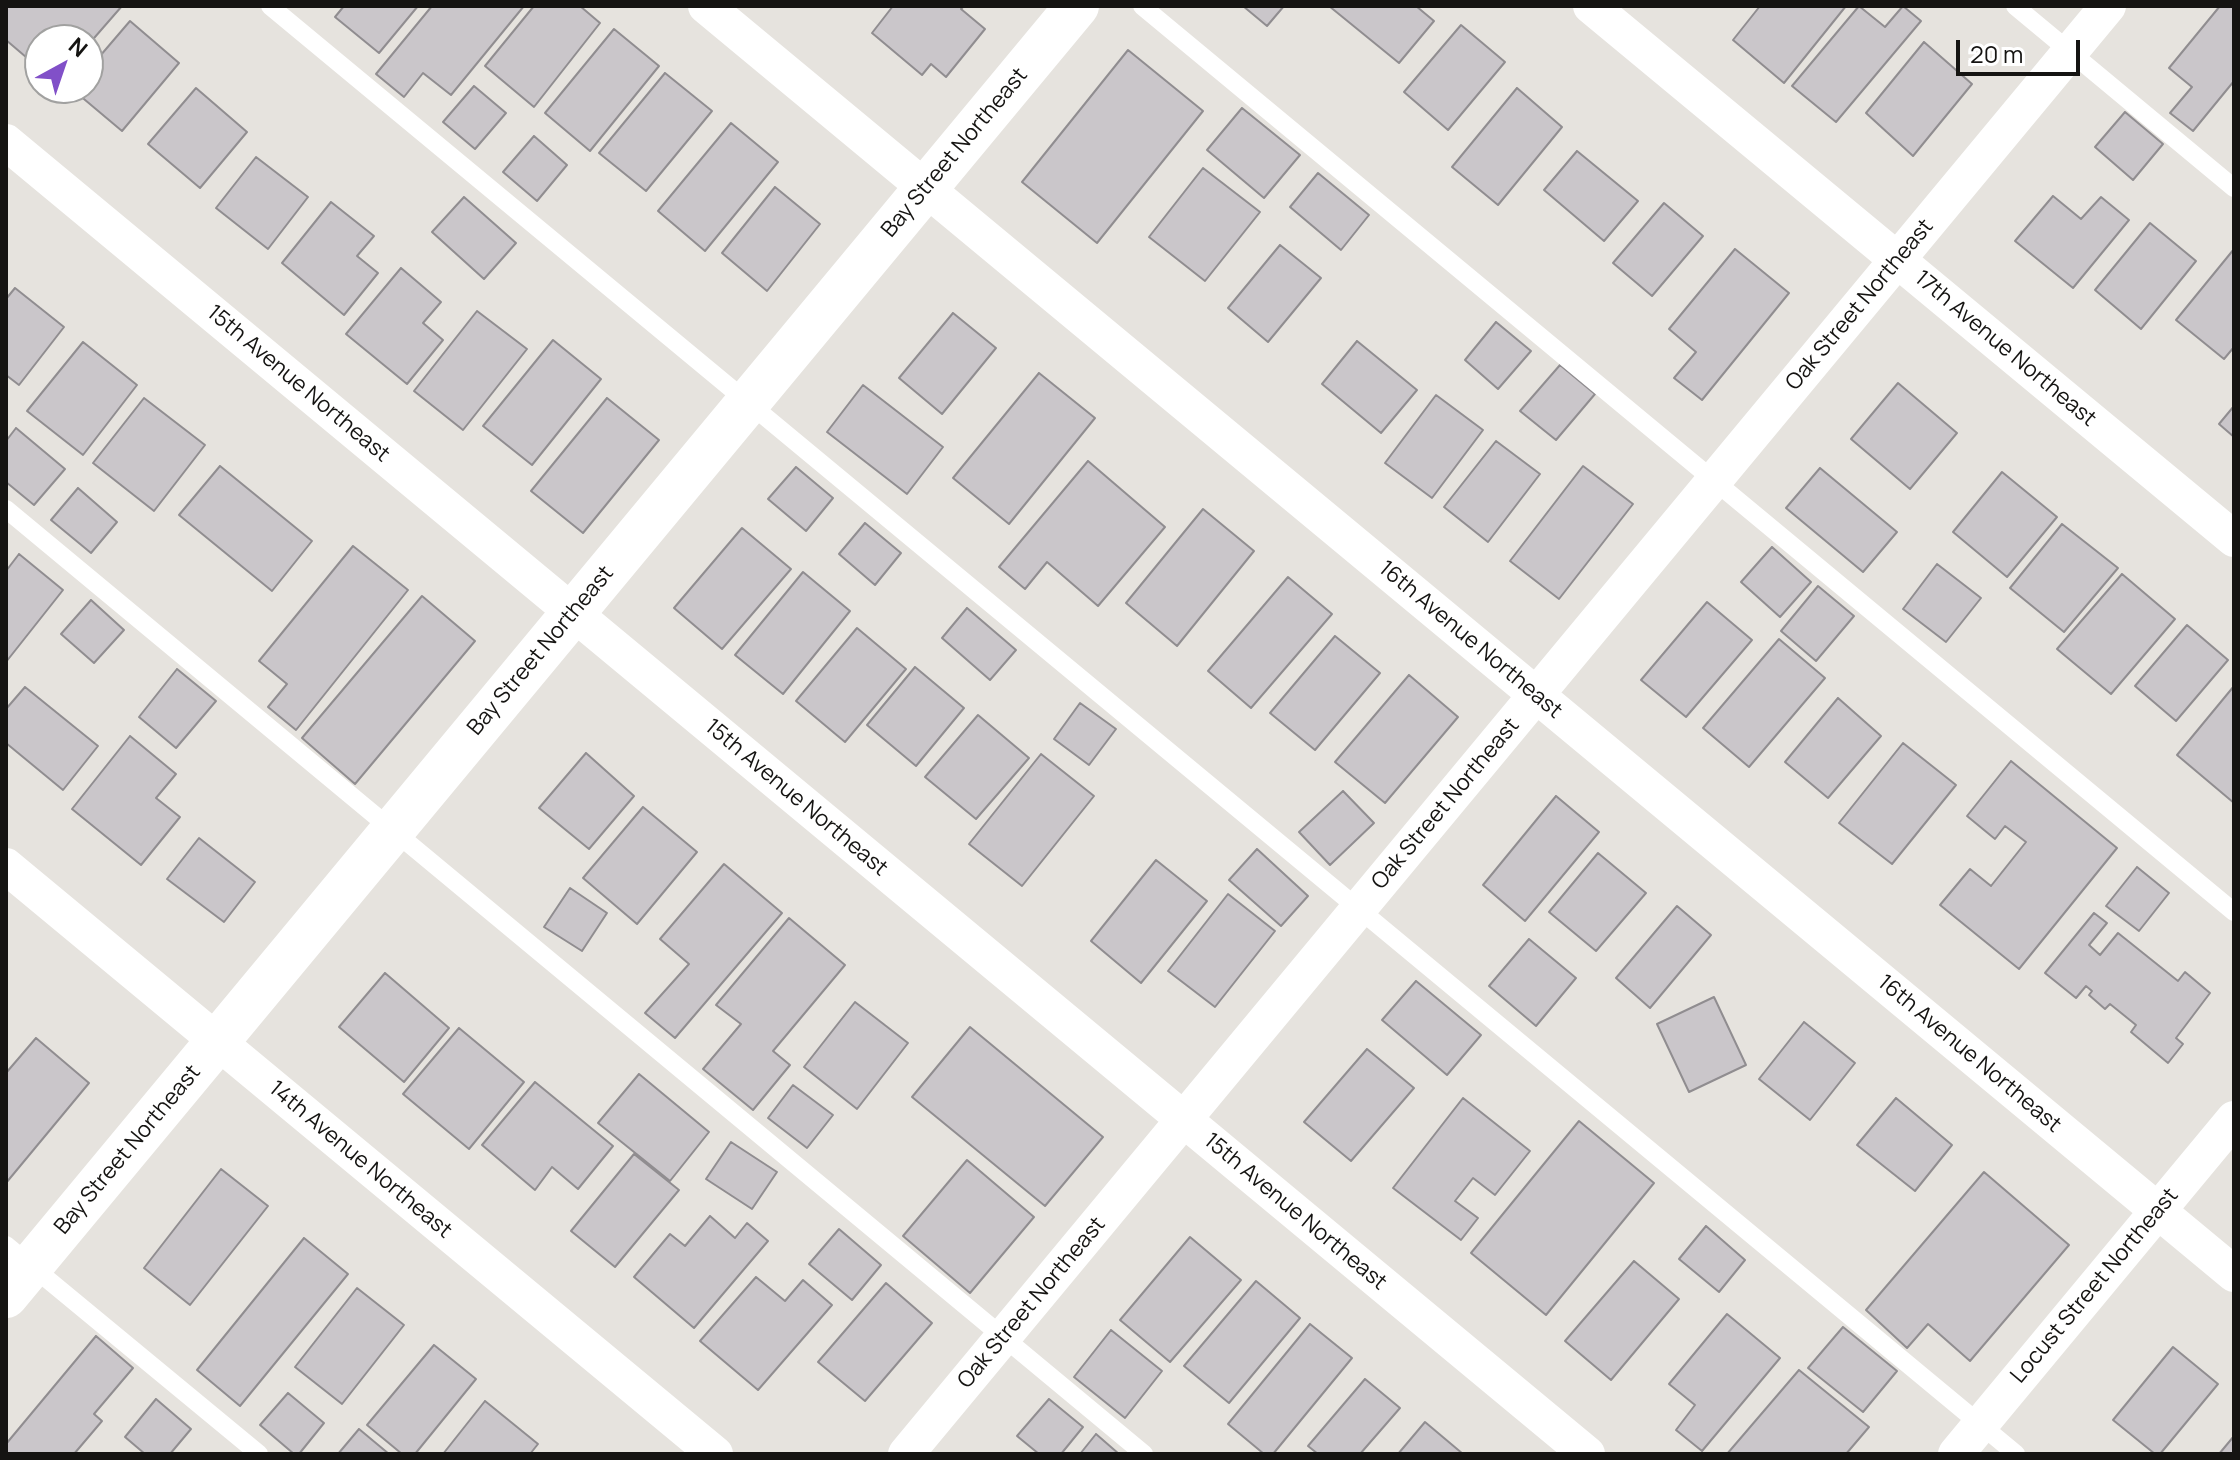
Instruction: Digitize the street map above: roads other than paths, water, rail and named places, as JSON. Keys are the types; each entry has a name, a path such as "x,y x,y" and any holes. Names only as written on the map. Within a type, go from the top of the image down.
{"street":[{"name":"16th Avenue Northeast","path":"706,6 2234,1274"},
{"name":"Bay Street Northeast","path":"14,1269 218,1042 1077,6"},
{"name":"17th Avenue Northeast","path":"1591,6 2234,539"},
{"name":"Oak Street Northeast","path":"906,1454 2108,6"},
{"name":"15th Avenue Northeast","path":"6,142 1587,1454"},
{"name":"14th Avenue Northeast","path":"6,866 715,1454"},
{"name":"Locust Street Northeast","path":"1956,1454 2234,1119"}],"lane":[{"path":"270,6 2016,1454"},
{"path":"1142,6 2234,912"},
{"path":"2015,6 2234,188"},
{"path":"6,509 1144,1454"},
{"path":"14,1269 259,1454"}]}
